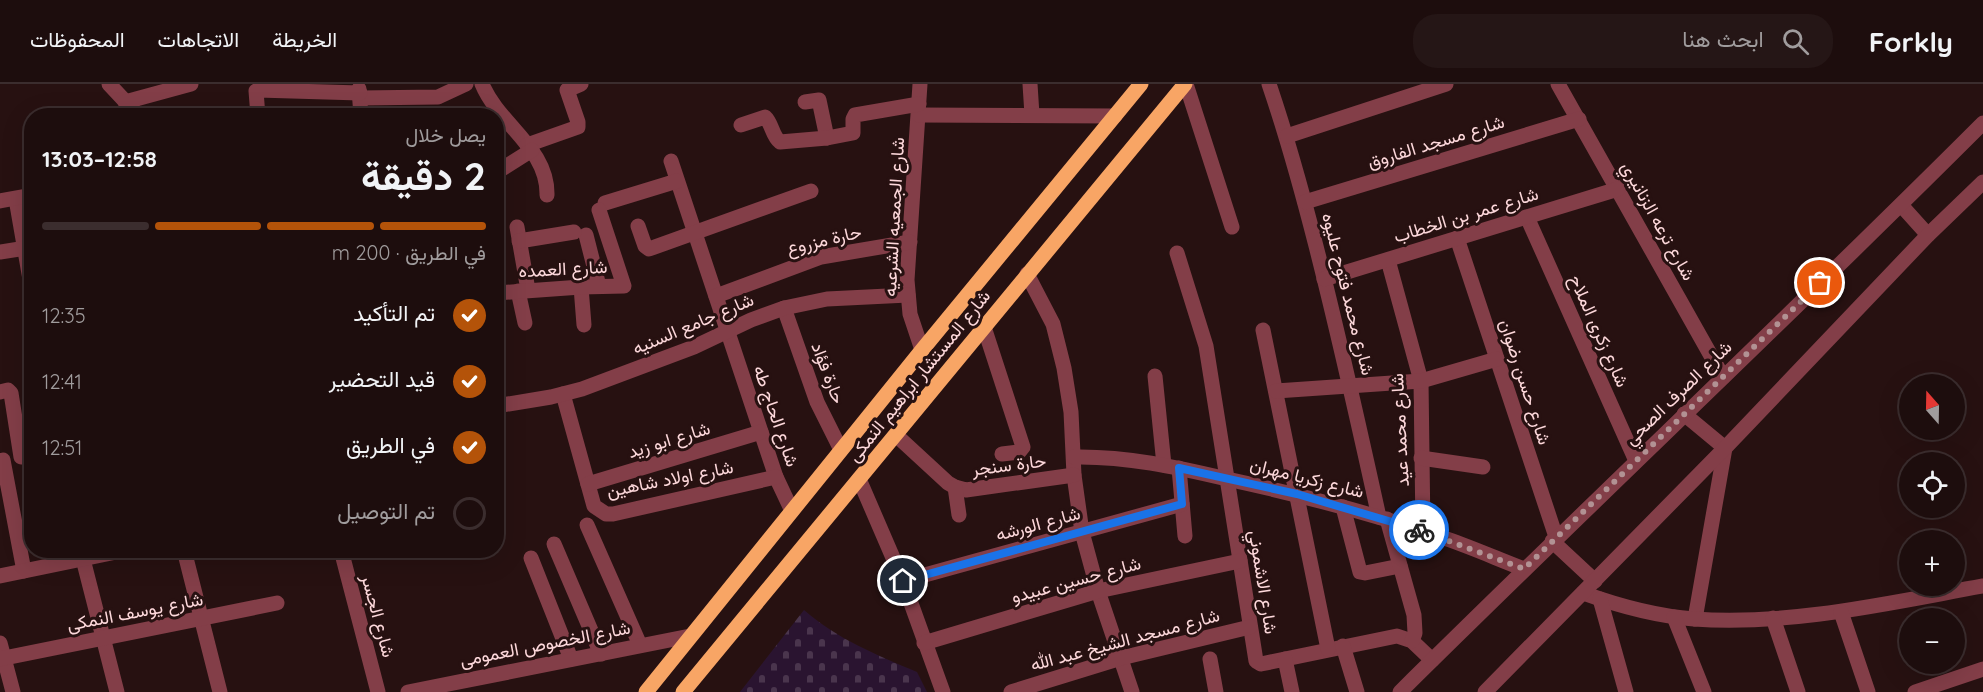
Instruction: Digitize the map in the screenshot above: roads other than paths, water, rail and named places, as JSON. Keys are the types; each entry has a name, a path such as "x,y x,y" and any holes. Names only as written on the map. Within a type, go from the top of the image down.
{"main road":[{"name":"شارع المستشار ابراهيم النمكى","path":"646,692 922,350 1141,84"},
{"name":"شارع المستشار ابراهيم النمكى","path":"683,692 897,436 1027,274 1185,84"}],"street":[{"path":"109,84 131,108"},
{"path":"125,102 192,84"},
{"path":"257,108 256,91 258,90 360,92 438,97 466,84"},
{"path":"482,84 496,108"},
{"path":"504,167 529,147 578,127 567,90 581,84"},
{"name":"شارع الجمعيه الشرعيه","path":"920,84 908,295 910,314 922,350"},
{"path":"1030,84 1032,115"},
{"path":"1185,84 1232,227"},
{"name":"شارع محمد فتوح عليوه","path":"1269,84 1287,136 1305,202 1383,518 1400,566 1415,623 1416,633 1412,641"},
{"path":"1287,136 1446,84"},
{"name":"شارع ترعه الزنانيري","path":"1558,84 1723,377"},
{"path":"360,92 361,108"},
{"path":"805,102 819,100 827,138"},
{"path":"741,125 766,118 777,140 782,142 853,133 853,118 856,114 919,109 1032,115 1115,116"},
{"path":"504,119 529,147 544,171 547,195"},
{"name":"شارع مسجد الفاروق","path":"1305,202 1579,120"},
{"name":"شارع الصرف الصحي","path":"1400,692 1554,539 1983,123"},
{"name":"شارع الحاج طه","path":"671,160 776,477 792,511"},
{"name":"شارع العمده","path":"504,292 580,286 624,286 602,207 677,181"},
{"path":"1485,692 1725,448 1928,235 1983,182"},
{"name":"شارع عمر بن الخطاب","path":"1324,279 1618,189"},
{"path":"638,226 648,248 811,191"},
{"path":"0,201 24,197"},
{"path":"16,199 24,232"},
{"path":"1901,205 1928,235"},
{"name":"شارع زكرى الملاح","path":"1527,217 1636,460"},
{"path":"525,323 518,234 580,234 599,286"},
{"name":"شارع حسن رضوان","path":"1457,238 1554,539"},
{"name":"حارة مزروع","path":"716,296 821,257 910,243"},
{"path":"0,252 24,249"},
{"name":"شارع الاشموني","path":"1177,253 1206,346 1255,658 1261,664 1285,659"},
{"name":"شارع محمد عيد","path":"1388,260 1421,381 1423,531"},
{"path":"1027,274 1053,324 1071,412 1074,475 1082,532 1098,591 1132,692"},
{"path":"580,286 584,325"},
{"name":"شارع جامع السنيه","path":"504,405 563,394 677,354 783,308 827,299 908,295"},
{"name":"حارة فؤاد","path":"783,308 814,394 841,450"},
{"path":"984,327 1023,447 1019,452 1002,454"},
{"path":"1263,330 1297,494 1336,648 1357,692"},
{"path":"1276,391 1421,381 1497,359"},
{"path":"1155,376 1172,466 1182,504 1185,536"},
{"path":"0,392 8,390 11,393 24,448"},
{"path":"563,394 588,484"},
{"path":"1684,414 1725,448"},
{"name":"شارع ابو زيد","path":"588,484 761,432"},
{"name":"حارة سنجر","path":"897,436 955,487 966,490 1074,475"},
{"path":"1695,619 1725,448"},
{"path":"24,456 1,460 24,571"},
{"name":"شارع زكريا مهران","path":"1074,457 1119,458 1172,466 1297,494 1423,531 1524,569"},
{"path":"1421,459 1483,466"},
{"name":"شارع اولاد شاهين","path":"588,484 594,506 606,514 613,514 776,477"},
{"path":"859,479 903,581 943,692"},
{"path":"955,487 959,515"},
{"name":"شارع الورشه","path":"903,581 1182,504"},
{"path":"1343,507 1360,572 1400,566"},
{"path":"587,525 640,645"},
{"path":"1554,539 1595,581"},
{"path":"554,544 601,654"},
{"path":"0,576 78,558"},
{"path":"90,558 103,638 117,692"},
{"path":"186,558 220,692"},
{"name":"شارع الجسر","path":"343,558 378,692"},
{"path":"531,558 571,660"},
{"name":"شارع حسين عبيدو","path":"924,643 1098,591 1240,561"},
{"path":"1583,593 1635,609 1695,619 1773,618 1841,612 1983,586"},
{"path":"1600,599 1626,692"},
{"name":"شارع يوسف النمكى","path":"2,658 277,603"},
{"path":"1841,612 1868,692"},
{"path":"1674,616 1704,692"},
{"path":"1773,618 1798,692"},
{"name":"شارع مسجد الشيخ عبد الله","path":"1011,692 1121,658 1250,627"},
{"name":"شارع الخصوص العمومى","path":"408,692 470,686 571,660 690,636"},
{"path":"1292,692 1285,659 1389,636 1405,637 1432,660"},
{"path":"0,643 2,658 13,692"},
{"path":"1210,659 1216,692"},
{"path":"1915,692 1940,688 1983,669"}]}
